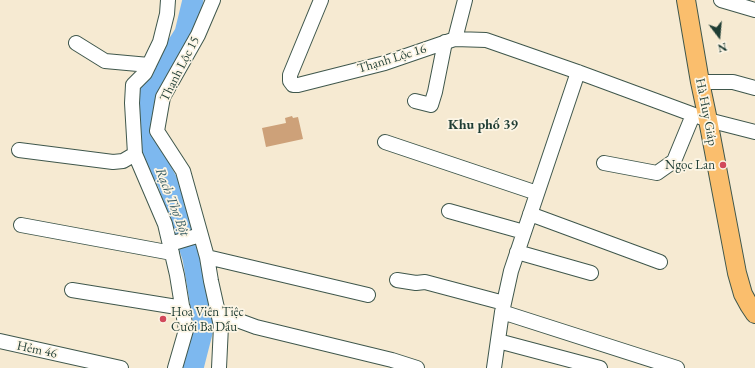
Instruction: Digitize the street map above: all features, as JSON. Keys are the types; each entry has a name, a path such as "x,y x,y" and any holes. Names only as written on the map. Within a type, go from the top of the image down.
{"main road":[{"name":"Hà Huy Giáp","path":"686,0 700,82 701,117 737,273 743,294 755,314"}],"street":[{"path":"168,0 167,14 160,42 145,73 133,85 132,103 134,154 165,224 183,308 186,330 175,368"},
{"name":"Thạnh Lộc 15","path":"213,0 198,35 163,97 157,131 183,170 207,257 221,326 219,368"},
{"name":"Thạnh Lộc 16","path":"321,0 290,75 290,81 293,84 298,85 385,63 450,41 486,40 701,117 755,132"},
{"path":"415,101 431,106 450,41 465,0"},
{"path":"721,0 755,10"},
{"path":"76,43 105,61 149,65"},
{"path":"494,368 503,308 511,271 578,72"},
{"path":"700,82 734,82 755,88"},
{"path":"604,163 657,173 674,161 701,117"},
{"path":"385,142 537,193"},
{"path":"19,150 113,162 124,161 134,154"},
{"path":"449,211 524,232"},
{"path":"530,214 660,262"},
{"path":"21,225 171,248 200,235"},
{"path":"517,252 591,273"},
{"path":"207,257 368,295"},
{"path":"397,280 416,283 425,282 677,368"},
{"path":"72,290 183,308"},
{"path":"218,313 256,327 392,360 417,368"},
{"name":"Hẻm 46","path":"0,341 121,368"},
{"path":"498,341 600,368"}],"building":[{"path":"292,116 293,118 298,117 303,139 266,147 262,128 286,123 285,118"}],"waterway":[{"name":"Rạch Thợ Bột","path":"193,0 185,33 153,84 141,114 146,142 168,183 193,258 204,325 193,368"}],"place":[{"name":"Ngọc Lan","path":"723,165"},
{"name":"Hoa Viên Tiệc Cưới Ba Dẩu","path":"163,319"}],"district":[{"name":"Khu phố 39","path":"483,125"}]}
